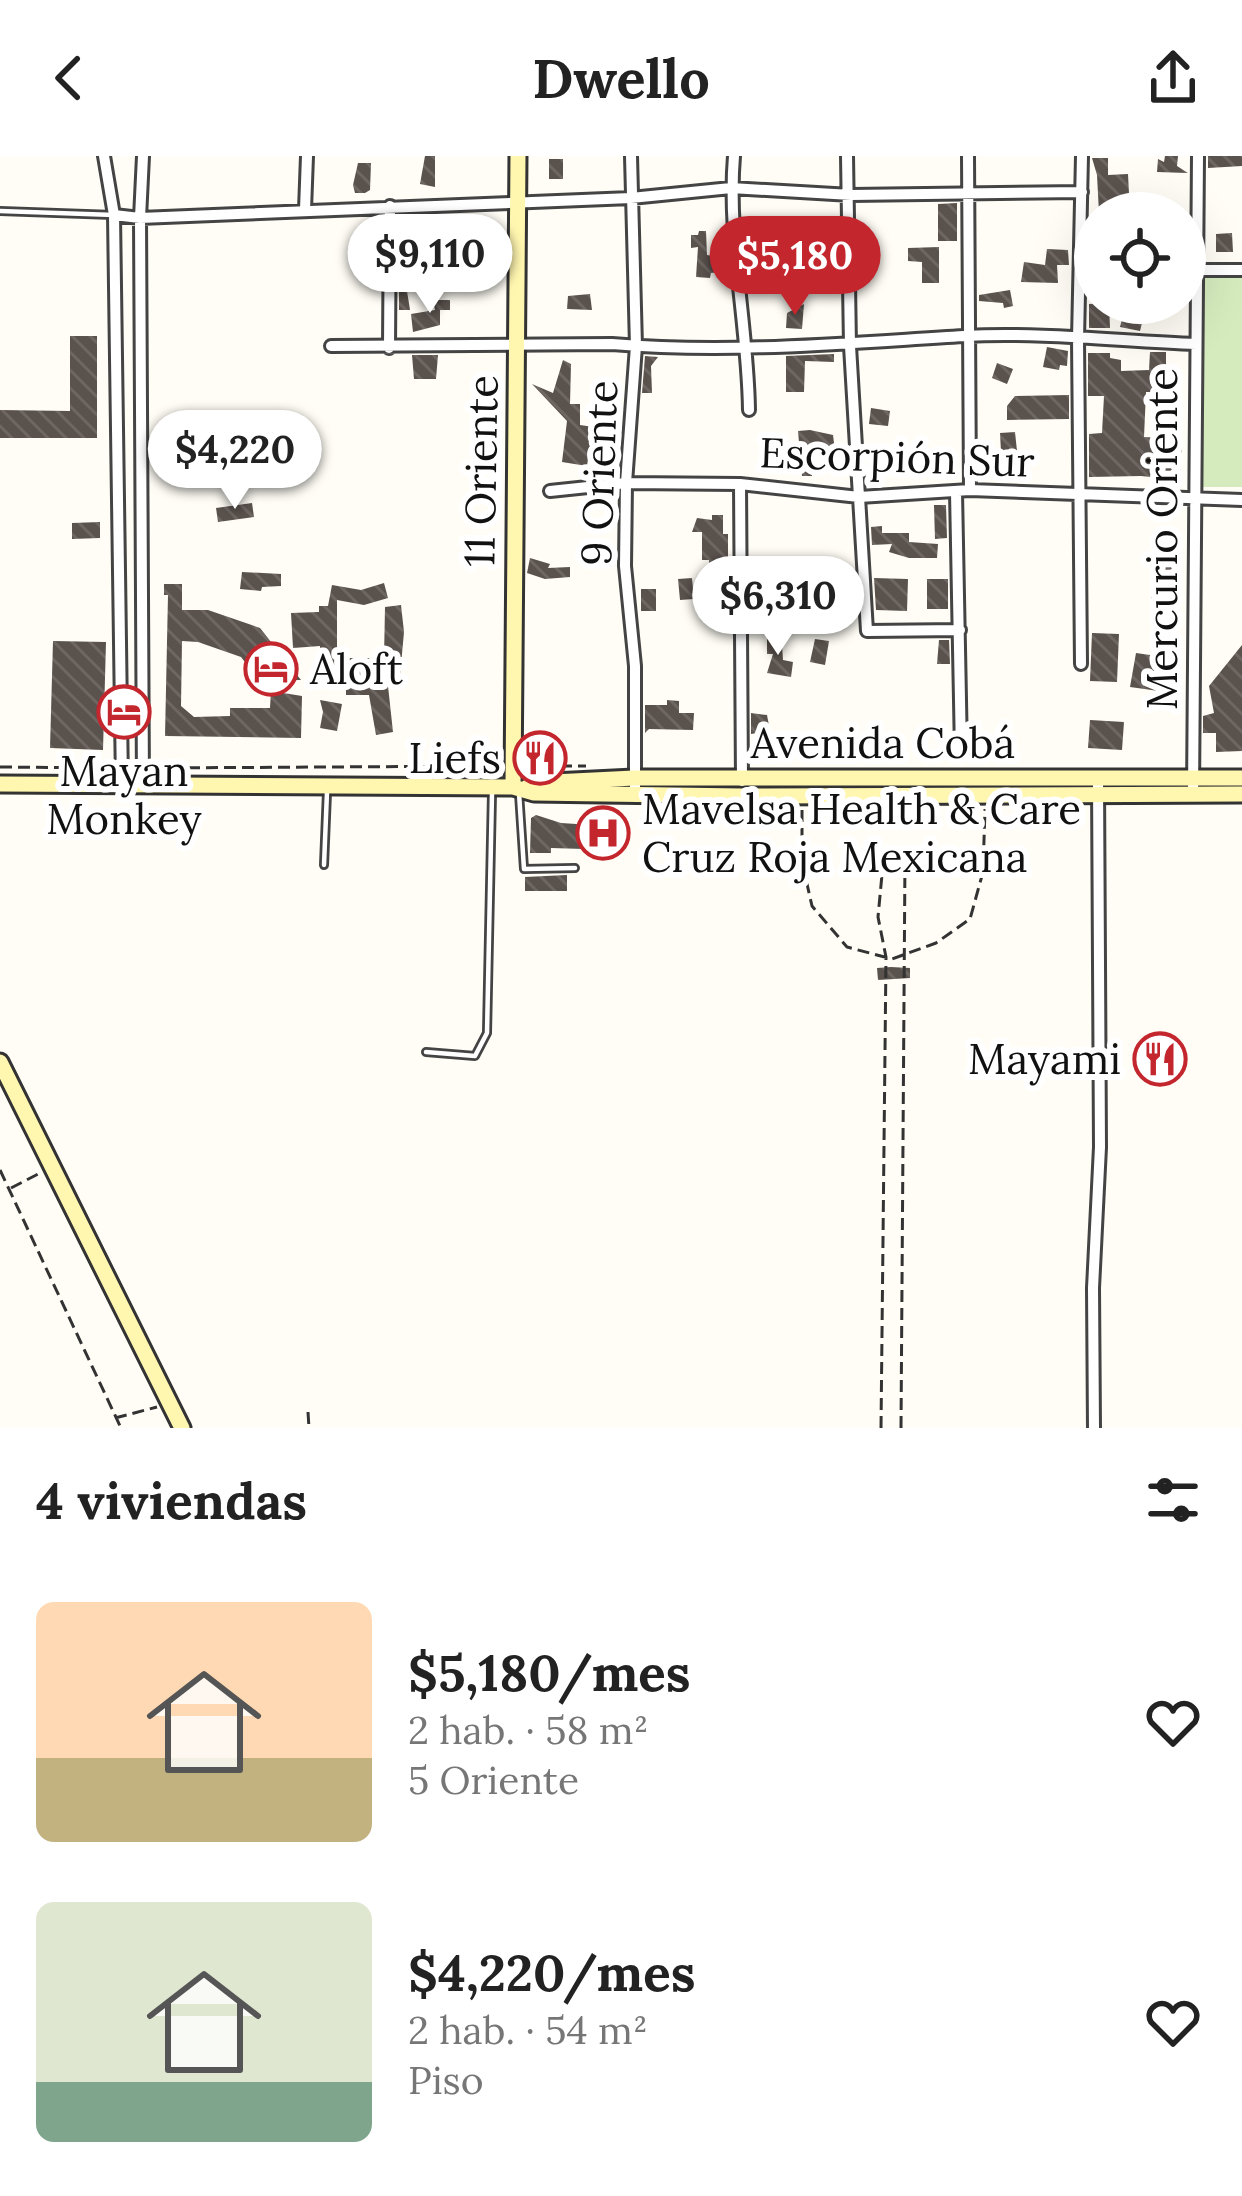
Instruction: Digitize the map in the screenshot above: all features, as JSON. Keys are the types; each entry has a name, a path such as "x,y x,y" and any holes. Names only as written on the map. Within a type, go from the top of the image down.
{"main road":[{"name":"11 Oriente","path":"518,156 519,787"},
{"name":"Avenida Cobá","path":"0,784 519,787 534,793 635,785 1193,786 1242,778"},
{"name":"Avenida Cobá","path":"742,788 802,796 986,795 1098,786"},
{"name":"Avenida Cobá","path":"1193,786 1242,794"},
{"path":"0,1062 182,1428"}],"street":[{"path":"104,156 114,215 122,785"},
{"path":"143,156 143,785"},
{"path":"305,210 307,156"},
{"name":"9 Oriente","path":"631,156 636,346 626,483 626,566 635,666 635,785"},
{"path":"734,156 731,188 748,348 748,410"},
{"path":"847,156 850,346 867,631 960,630"},
{"path":"961,752 968,156"},
{"path":"114,215 140,218 631,198 731,188 850,196 1082,192 1082,156"},
{"name":"Mercurio Oriente","path":"1197,192 1198,156"},
{"path":"389,348 390,206"},
{"path":"1206,270 1242,270"},
{"path":"1078,324 1081,664"},
{"name":"Mercurio Oriente","path":"1193,786 1196,324"},
{"path":"331,346 748,348 968,336 1196,344"},
{"path":"117,394 141,393"},
{"name":"Escorpión Sur","path":"550,491 626,483 740,484 860,497 963,491 1242,500"},
{"path":"740,484 742,788"},
{"path":"1094,1428 1093,1288 1100,1147 1098,786"}],"lane":[{"path":"0,212 114,215"},
{"path":"324,865 328,786"},
{"path":"426,1052 475,1056 487,1034 492,787"},
{"path":"519,787 524,869 575,868"}],"path":[{"path":"802,796 802,862 812,906 847,947 886,957 937,943 970,919 983,872 986,795"},
{"path":"902,1428 905,856"},
{"path":"880,1428 886,957 878,916 883,864"},
{"path":"9,1189 52,1167"},
{"path":"0,1171 121,1428"},
{"path":"115,1418 170,1404"},
{"path":"308,1412 310,1428"}],"green space":[{"path":"1206,278 1242,278 1242,487 1200,487 1200,324 1206,324"}],"building":[{"path":"425,156 435,156 435,187 420,184"},
{"path":"1165,156 1178,156 1177,166 1188,173 1157,172 1158,159 1164,162"},
{"path":"1208,156 1242,156 1242,166 1208,168"},
{"path":"1092,158 1108,158 1108,175 1128,174 1129,192 1098,192"},
{"path":"549,159 563,159 563,179 549,179"},
{"path":"358,163 371,163 370,190 365,193 355,193 353,185"},
{"path":"957,203 957,241 938,241 938,204"},
{"path":"463,215 479,217 478,227 483,230 482,237 472,241 473,257 464,258 472,292 457,292 453,258 431,258 431,224 461,232"},
{"path":"420,216 416,245 399,245 400,217"},
{"path":"760,219 786,221 786,227 798,229 796,244 777,248 778,234 759,233"},
{"path":"706,231 707,255 725,258 727,271 711,273 710,278 696,277 698,247 691,248 691,235"},
{"path":"1232,233 1233,252 1216,252 1216,234"},
{"path":"939,247 939,283 922,283 922,262 908,261 908,248"},
{"path":"1047,249 1068,250 1069,265 1057,265 1058,283 1021,282 1024,262 1045,265"},
{"path":"818,260 836,264 832,281 805,276 807,266 816,268"},
{"path":"399,262 403,266 412,266 410,278 405,278 410,310 399,310"},
{"path":"795,270 804,270 805,295 785,296 785,283 794,283"},
{"path":"1010,290 1013,306 979,301 979,295"},
{"path":"590,294 592,310 567,309 568,296"},
{"path":"433,300 450,300 450,310 440,310 440,325 413,332 411,314 435,310"},
{"path":"804,304 802,329 786,328 787,313"},
{"path":"1121,324 1142,324 1140,331"},
{"path":"70,336 97,336 97,438 0,438 0,410 70,411"},
{"path":"1047,347 1068,351 1067,366 1060,365 1059,370 1043,367"},
{"path":"1150,352 1166,352 1166,370 1160,370 1161,392 1146,392 1144,437 1182,439 1180,480 1089,477 1089,434 1102,433 1104,396 1088,396 1088,353 1110,353 1110,358 1121,360 1121,371 1149,370"},
{"path":"834,354 834,362 805,361 804,392 786,392 786,356"},
{"path":"412,355 438,355 436,379 414,379"},
{"path":"645,356 658,357 651,366 652,393 642,393"},
{"path":"563,360 571,364 570,404 580,404 580,425 601,428 599,441 605,442 604,451 596,460 588,459 587,466 562,462 567,421 532,384 553,393"},
{"path":"997,363 1013,369 1007,384 992,378"},
{"path":"1069,395 1069,419 1007,420 1007,406 1015,396"},
{"path":"871,408 890,411 888,426 869,424"},
{"path":"798,431 833,435 836,458 830,464 812,445 812,476 802,476"},
{"path":"1015,432 1017,451 1001,452 1000,433"},
{"path":"252,503 254,517 218,522 216,508"},
{"path":"934,505 946,505 947,538 935,539"},
{"path":"712,515 723,515 723,534 728,534 728,593 711,594 709,560 702,560 702,532 692,532 697,518 712,520"},
{"path":"100,522 100,538 72,539 72,523"},
{"path":"882,526 882,533 909,533 909,542 938,544 937,558 909,558 889,552 892,544 872,545 871,527"},
{"path":"530,558 550,564 548,568 570,567 570,577 545,579 527,573"},
{"path":"1151,564 1177,566 1176,610 1151,609"},
{"path":"242,572 281,574 281,586 240,589"},
{"path":"692,578 694,599 680,600 678,579"},
{"path":"874,578 908,579 907,611 876,610"},
{"path":"927,579 948,579 948,609 927,609"},
{"path":"384,583 388,598 364,605 337,600 337,658 384,658 385,607 401,605 404,632 399,687 388,686 393,732 376,735 369,695 346,695 346,680 320,680 320,646 293,648 291,613 319,612 319,606 328,606 332,585 361,590"},
{"name":"Aloft","path":"164,584 182,584 182,610 208,610 260,628 301,680 259,680 241,657 182,641 181,706 194,717 230,716 230,708 270,708 271,691 302,696 301,738 165,736 168,595 164,595"},
{"path":"641,589 656,589 656,611 641,611"},
{"path":"781,629 783,660 793,662 791,677 767,673 773,654 767,654 767,638 778,638"},
{"path":"1092,633 1119,634 1117,682 1090,681"},
{"path":"815,639 829,641 825,665 810,662"},
{"path":"939,640 949,640 950,664 937,664"},
{"path":"53,641 106,642 103,750 50,748"},
{"path":"1242,645 1242,751 1216,752 1216,733 1203,733 1203,716 1214,713 1209,686"},
{"path":"1136,653 1178,659 1173,693 1130,687"},
{"path":"320,700 342,704 337,731 320,728"},
{"path":"667,700 679,701 679,713 694,713 693,730 649,729 645,733 645,705 667,705"},
{"path":"751,713 767,715 770,731 751,734"},
{"path":"1090,720 1124,722 1122,750 1088,748"},
{"path":"819,741 841,743 840,757 823,756"},
{"path":"536,815 561,823 607,826 616,829 616,839 584,837 584,849 530,853 531,818"},
{"path":"567,875 567,891 525,891 525,877"},
{"path":"877,968 910,968 910,978 878,980"}],"place":[{"name":"Aloft","path":"271,669"},
{"name":"Mayan Monkey","path":"124,712"},
{"name":"Liefs","path":"540,758"},
{"name":"Mavelsa Health & Care Cruz Roja Mexicana","path":"603,833"},
{"name":"Mayami","path":"1160,1059"}]}
